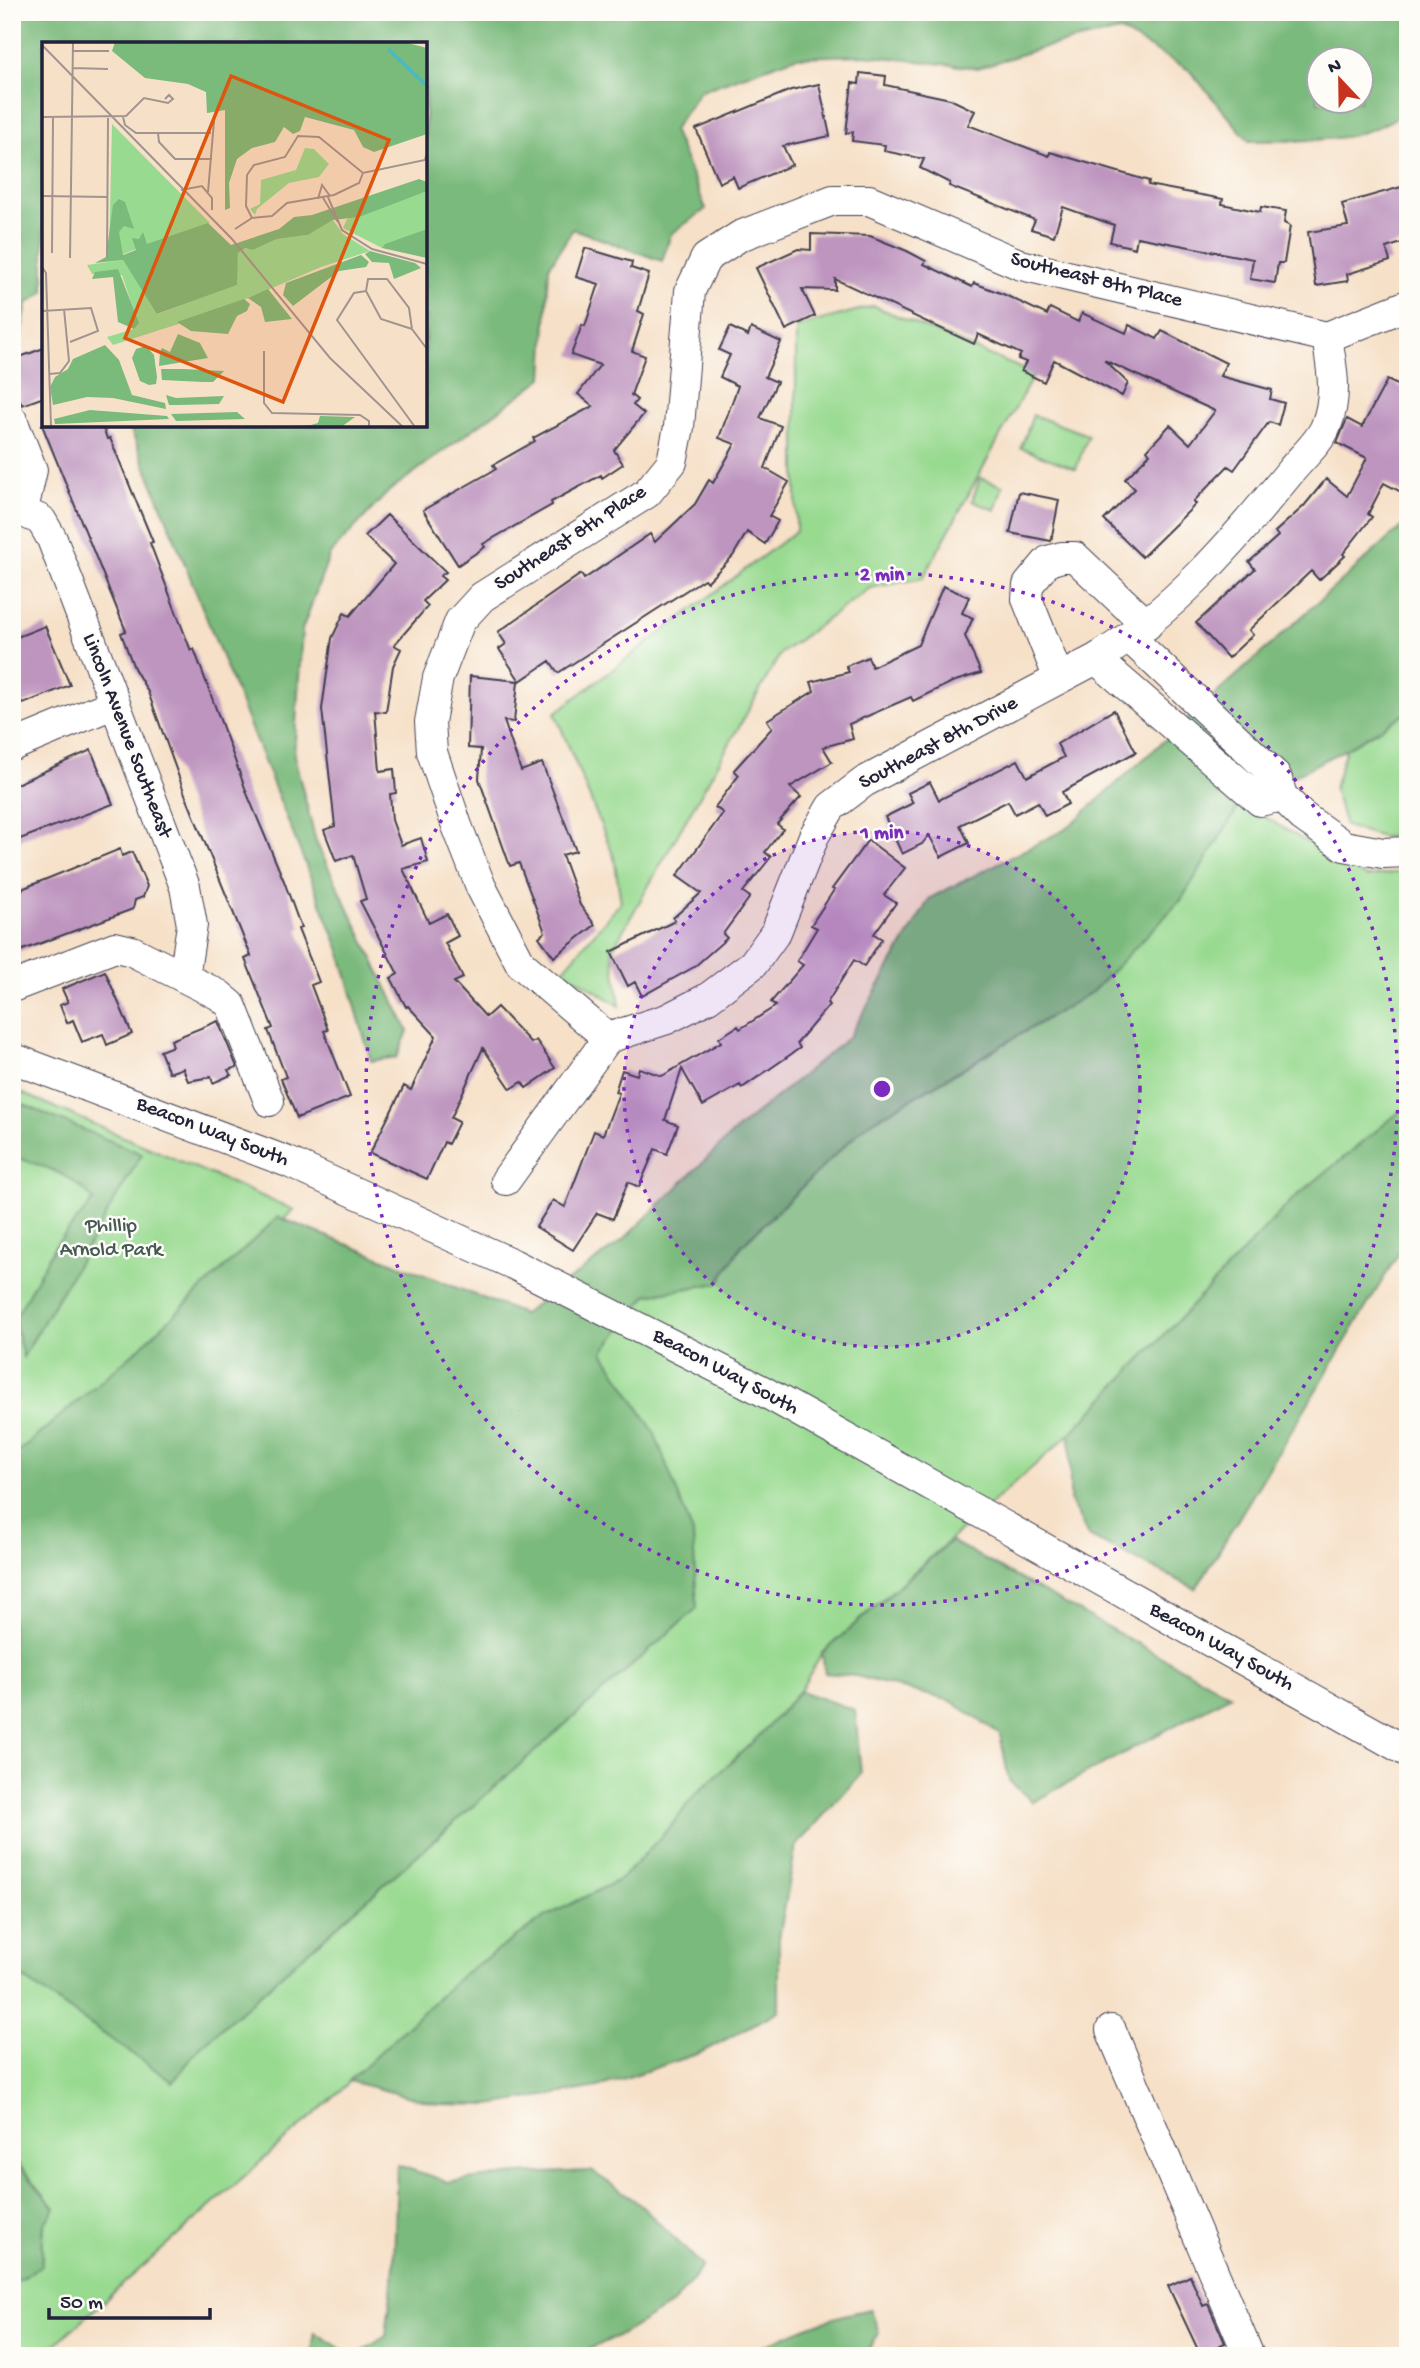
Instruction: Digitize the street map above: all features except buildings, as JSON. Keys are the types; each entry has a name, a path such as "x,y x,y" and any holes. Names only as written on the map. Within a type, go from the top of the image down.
{"street":[{"name":"Southeast 8th Place","path":"608,1038 521,964 481,887 457,826 432,752 430,722 438,678 460,621 482,597 647,493 672,462 679,427 690,291 706,258 740,236 834,200 869,200 1021,265 1328,337"},
{"path":"1328,337 1408,305"},
{"name":"Southeast 8th Drive","path":"608,1038 677,1014 708,998 753,964 776,932 814,836 831,807 864,782 1096,659 1138,632 1172,604 1261,508 1325,429 1336,392 1328,337"},
{"path":"12,419 32,470 18,508"},
{"name":"Lincoln Avenue Southeast","path":"18,508 41,520 52,539 185,887 192,925 184,976"},
{"path":"1059,679 1027,599 1028,585 1048,561 1075,557 1138,632 1276,776 1282,796 1302,816 1344,846 1383,853 1408,852"},
{"path":"1096,659 1260,801 1282,796"},
{"path":"12,746 113,704"},
{"path":"12,987 116,947 184,976 223,997 231,1005 270,1101"},
{"path":"506,1180 608,1038"},
{"name":"Beacon Way South","path":"12,1058 288,1161 513,1264 761,1390 1408,1752"},
{"path":"1111,2030 1249,2356"}],"green space":[{"path":"12,12 1408,12 1408,110 1370,130 1331,139 1249,141 1189,70 1120,31 1045,47 978,68 865,55 796,57 700,91 673,130 706,209 671,234 662,261 573,229 549,267 543,378 389,491 330,554 302,630 294,756 316,842 408,1031 397,1057 371,1061 339,948 130,427 427,427 427,42 42,42 42,293 27,304 21,334 12,340"},
{"path":"874,306 1034,374 923,578 870,588 781,653 612,950 620,1006 563,970 621,902 614,857 555,713 796,531 796,327"},
{"path":"1033,415 1088,435 1076,469 1021,448"},
{"path":"980,478 1003,486 995,510 972,501"},
{"path":"1408,521 1408,712 1346,749 1241,803 1181,900 1092,992 865,1126 742,1245 718,1283 647,1295 603,1352 654,1432 693,1534 697,1608 200,2047 173,2082 12,1970 12,1457 136,1351 278,1217 523,1314 622,1241 735,1131 849,1037 930,898 1066,829"},
{"path":"1408,712 1408,836 1382,837 1345,826 1334,788 1346,749"},
{"path":"1241,803 1366,877 1408,871 1408,1105 1293,1199 1070,1434 822,1653 800,1691 755,1740 694,1796 671,1826 621,1879 545,1917 462,1975 327,2103 42,2356 12,2356 12,2283 41,2267 44,2224 55,2208 12,2157 12,1970 173,2082 200,2047 679,1624 695,1608 654,1432 602,1352 647,1295 718,1283 742,1245 865,1126 990,1053 1181,900"},
{"name":"Phillip Arnold Park","path":"12,1089 294,1210 12,1462"},
{"path":"12,1100 142,1154 23,1357 14,1320 54,1247 94,1200 66,1177 12,1156"},
{"path":"1408,1105 1408,1238 1196,1589 1088,1536 1070,1500 1070,1434 1293,1199"},
{"path":"951,1541 1231,1695 1033,1802 1009,1781 1000,1734 951,1701 856,1676 825,1673 822,1653"},
{"path":"800,1691 855,1710 861,1774 796,1846 779,1938 779,2011 700,2053 598,2087 490,2105 438,2104 349,2081 462,1975 545,1917 621,1879 671,1826 694,1796 755,1740"},
{"path":"12,2157 55,2208 44,2224 41,2267 12,2283"},
{"path":"397,2165 449,2182 517,2174 591,2171 634,2199 703,2266 674,2303 622,2334 575,2356 355,2356 386,2336 394,2267"},
{"path":"871,2309 879,2333 866,2356 744,2356 806,2328"},
{"path":"315,2332 352,2356 311,2356"}]}
